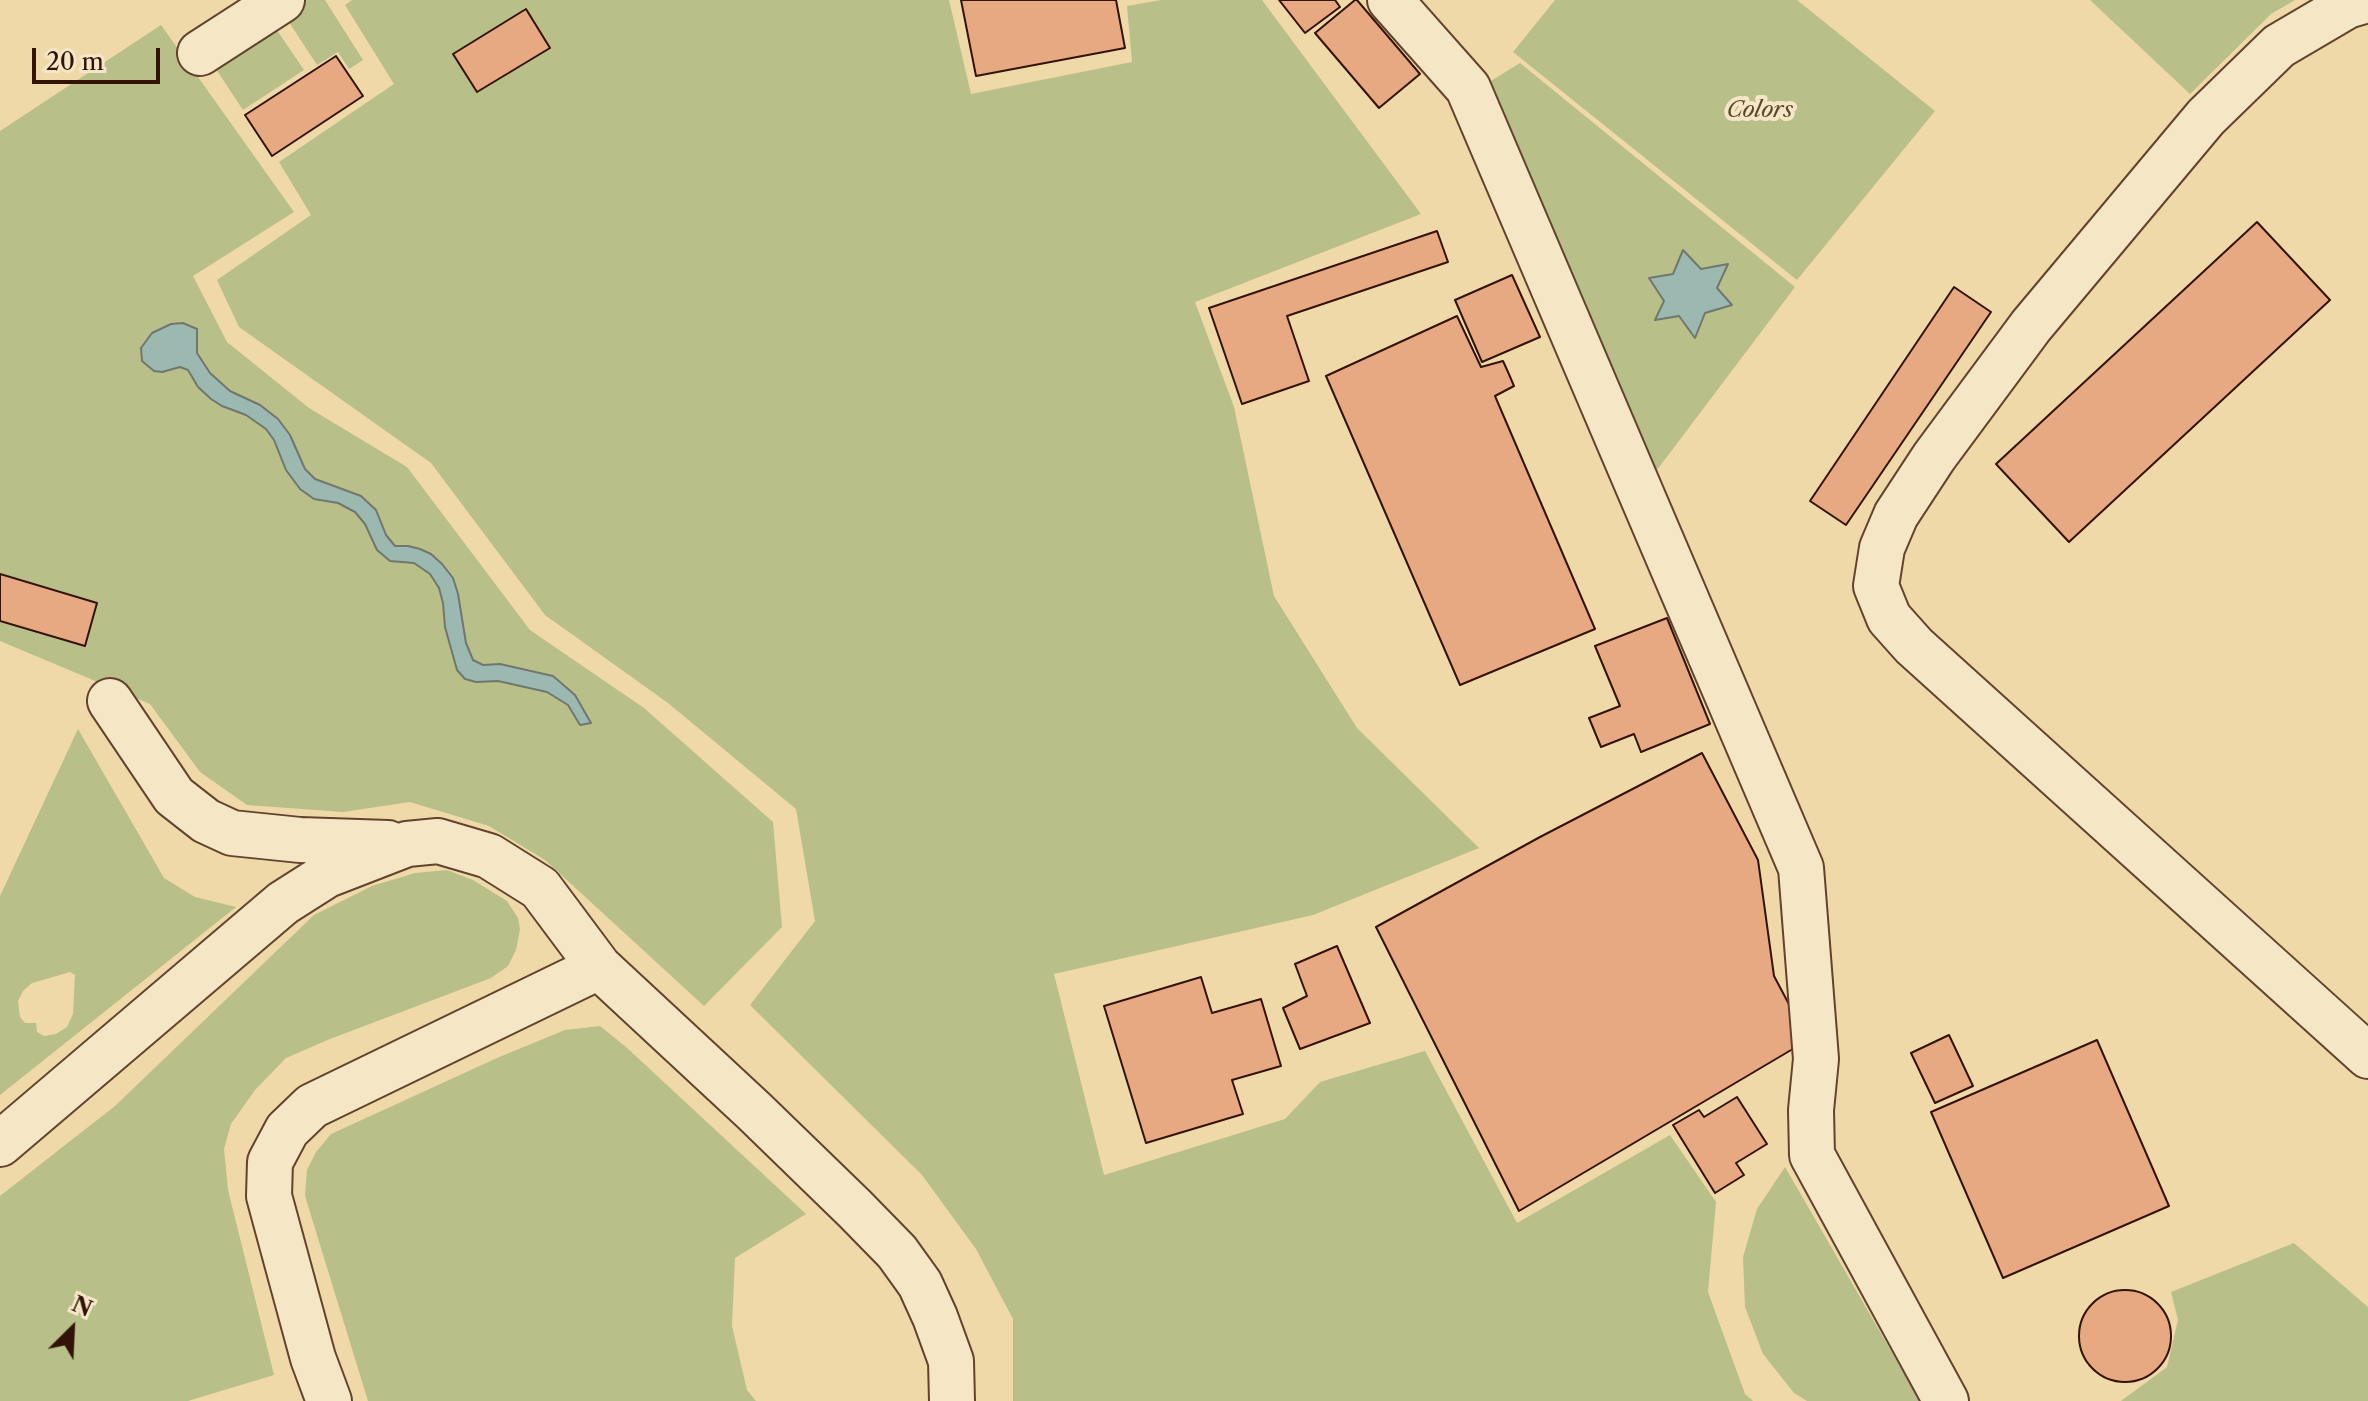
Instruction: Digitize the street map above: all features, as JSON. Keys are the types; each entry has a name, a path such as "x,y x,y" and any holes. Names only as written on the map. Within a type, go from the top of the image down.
{"lane":[{"path":"200,53 282,0"},
{"path":"1390,0 1468,88 1801,868 1816,1059 1811,1110 1812,1155 1946,1401"},
{"path":"2367,0 2347,6 2279,46 2206,117 2022,338 1934,457 1896,515 1882,548 1876,586 1889,618 1914,646 2368,1056"},
{"path":"110,701 174,796 206,821 232,833 300,840 407,844 438,841 489,856 540,888 599,967 765,1122 897,1252 920,1284 941,1332 951,1361 952,1401"},
{"path":"0,1144 283,903 327,875 407,844"},
{"path":"329,1401 313,1358 269,1196 270,1162 287,1130 312,1106 599,967"}],"green space":[{"path":"303,0 325,0 363,60 349,69 338,52 317,65 283,13"},
{"path":"352,0 949,0 971,94 1132,62 1127,6 1161,0 1262,0 1421,214 1195,302 1234,407 1274,596 1357,728 1479,848 1313,915 1054,974 1104,1175 1285,1119 1320,1082 1425,1051 1517,1223 1670,1135 1716,1202 1708,1292 1745,1394 1753,1401 1013,1401 1013,1319 976,1249 922,1175 750,1005 815,921 796,809 668,703 545,615 431,463 239,327 217,280 311,215 279,162 394,84 345,5"},
{"name":"Colors","path":"1555,0 1797,0 1935,111 1797,280 1513,52"},
{"path":"2090,0 2295,0 2271,14 2190,94"},
{"path":"272,23 304,70 243,110 212,63"},
{"path":"161,25 294,212 193,276 227,342 309,408 407,467 530,630 644,708 773,822 782,927 704,1006 545,860 489,826 410,802 343,812 247,805 200,772 150,704 0,641 0,131"},
{"path":"1520,63 1795,287 1651,478 1486,84"},
{"path":"78,729 164,878 195,897 236,907 0,1095 0,896","holes":["70,972 75,975 73,1014 67,1027 56,1034 44,1036 37,1032 36,1023 25,1023 20,1017 18,1001 23,991 32,983"]},
{"path":"447,870 473,880 507,901 518,918 520,929 516,950 508,966 491,978 286,1058 255,1090 231,1124 224,1149 228,1190 274,1375 188,1401 0,1401 0,1196 115,1106 314,915 372,886 415,873"},
{"path":"600,1026 806,1214 735,1258 732,1326 747,1390 756,1401 368,1401 305,1196 307,1170 316,1152 331,1134 497,1058 565,1030"},
{"path":"1785,1167 1920,1401 1807,1401 1794,1393 1763,1354 1745,1307 1743,1257 1757,1209"},
{"path":"2294,1243 2368,1307 2368,1401 2121,1401 2167,1367 2178,1320 2171,1292"}],"water":[{"path":"1683,250 1701,269 1728,264 1717,288 1732,305 1705,313 1695,338 1679,316 1655,320 1664,301 1649,278 1673,274"},
{"path":"183,323 197,329 197,353 210,373 230,391 260,405 278,419 290,435 305,469 315,479 361,496 376,510 386,535 395,546 420,549 442,564 453,578 466,643 473,660 483,665 500,664 553,676 575,695 591,723 580,725 568,705 547,692 498,681 465,679 457,670 445,627 439,588 430,574 414,563 390,561 377,550 365,524 355,512 338,503 314,499 300,489 286,470 266,429 246,415 211,399 198,387 188,370 180,367 154,371 142,361 141,348 152,333 171,324"}],"building":[{"path":"961,0 1116,0 1125,48 976,76"},
{"path":"1279,0 1335,0 1340,7 1305,33"},
{"path":"1355,0 1420,74 1379,108 1315,33"},
{"path":"526,9 550,48 477,92 453,54"},
{"path":"336,56 363,96 272,156 245,115"},
{"path":"2257,222 2330,300 2069,542 1996,464"},
{"path":"1437,231 1448,262 1287,316 1309,381 1242,404 1209,308"},
{"path":"1512,275 1540,337 1482,362 1455,300"},
{"path":"1954,287 1991,312 1846,525 1810,501"},
{"path":"1457,316 1481,367 1503,361 1508,372 1514,386 1495,396 1595,629 1460,685 1326,376"},
{"path":"0,574 97,603 85,646 0,621"},
{"path":"1667,618 1710,724 1641,752 1634,734 1601,747 1589,718 1620,706 1595,646"},
{"path":"1702,753 1758,860 1774,976 1808,1040 1519,1211 1376,927"},
{"path":"1337,946 1370,1023 1300,1049 1283,1008 1307,996 1295,964"},
{"path":"1201,977 1212,1013 1261,999 1281,1066 1232,1080 1243,1114 1146,1143 1104,1006"},
{"path":"1949,1035 1973,1086 1935,1103 1911,1053"},
{"path":"2097,1040 2169,1206 2003,1278 1931,1112"},
{"path":"1737,1097 1767,1144 1736,1163 1744,1175 1715,1193 1673,1125 1699,1110 1704,1117"},
{"path":"2125,1290 2143,1293 2158,1303 2168,1318 2171,1336 2168,1354 2158,1369 2143,1379 2125,1382 2107,1379 2092,1369 2082,1354 2079,1336 2082,1318 2092,1303 2107,1293"}]}
